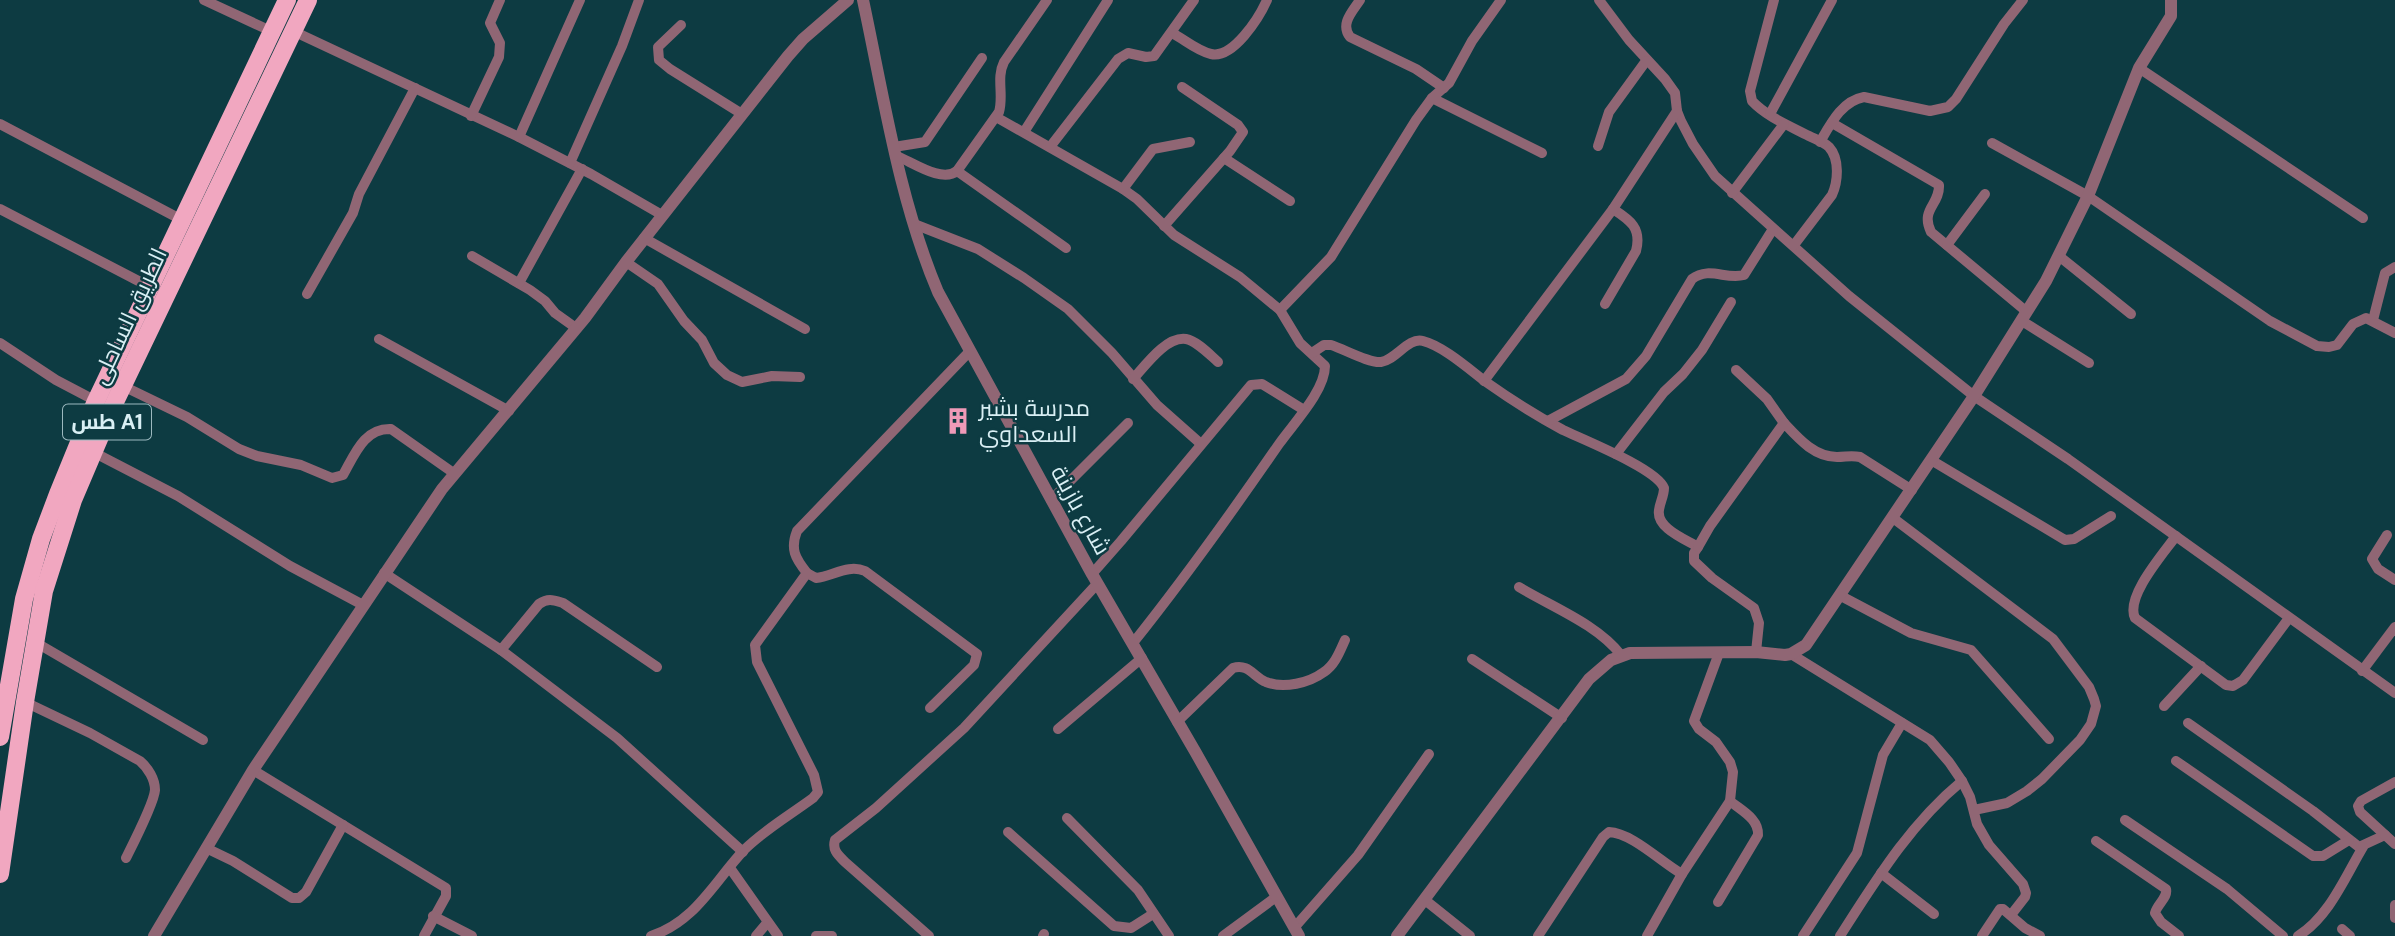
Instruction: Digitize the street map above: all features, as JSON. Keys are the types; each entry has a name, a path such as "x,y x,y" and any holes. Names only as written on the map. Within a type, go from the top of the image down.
{"highway":[{"name":"الطريق الساحلى","path":"0,732 24,599 41,539 96,401 287,0"},
{"name":"الطريق الساحلى","path":"0,874 24,702 44,591 57,545 73,500 123,386 308,0"}],"street":[{"path":"204,0 273,32"},
{"path":"471,116 499,57 500,43 491,23 500,0"},
{"path":"519,137 580,0"},
{"path":"570,163 622,46 639,0"},
{"path":"154,936 253,770 384,573 455,474 576,328 795,47 848,0"},
{"name":"شارع بازينة","path":"863,0 914,224 938,292 1094,579 1142,658 1296,932"},
{"path":"896,151 943,176 954,175 996,117 1001,103 1001,68 1047,0"},
{"path":"1024,132 1108,0"},
{"path":"1050,147 1120,57 1128,53 1154,56 1195,0"},
{"path":"1172,33 1207,53 1224,53 1242,38 1267,0"},
{"path":"1360,0 1346,23 1350,37 1416,69 1444,88"},
{"path":"1280,310 1331,257 1432,98 1452,78 1482,24 1501,0"},
{"path":"1600,0 1646,61 1675,93 1677,111 1701,158 1715,176 1849,296 1974,396 2395,693"},
{"path":"1774,0 1750,91 1752,101 1784,124 1828,147 1835,162 1835,188 1825,206 1794,245"},
{"path":"1770,114 1832,0"},
{"path":"1820,142 1850,101 1864,97 1930,111 1948,107 2023,0"},
{"path":"1791,654 1806,645 1841,596 2024,317 2059,256 2088,196 2139,68 2171,16 2171,0"},
{"path":"681,25 657,47 659,60 742,114"},
{"path":"293,31 519,137 662,215"},
{"path":"896,151 925,142 982,58"},
{"path":"1598,146 1609,111 1646,61"},
{"path":"2139,68 2363,218"},
{"path":"1164,226 1242,135 1242,129 1182,87"},
{"path":"307,294 353,213 359,194 415,88"},
{"path":"1432,98 1542,153"},
{"path":"1484,381 1613,209 1677,111"},
{"path":"996,117 1123,189 1174,235 1240,277 1280,310 1300,343 1325,366 1325,373 1304,410 1205,550 1133,643"},
{"path":"1832,123 1939,185 1939,192 1928,212 1927,220 1931,232 2024,317 2089,363"},
{"path":"0,124 182,220"},
{"path":"1732,193 1784,124"},
{"path":"1123,189 1153,149 1191,142"},
{"path":"1992,143 2088,196 2270,321 2311,344 2321,347 2334,346 2340,343 2353,324 2364,318 2373,320 2395,333"},
{"path":"1224,158 1290,201"},
{"path":"519,283 582,169"},
{"path":"957,171 1066,248"},
{"path":"1947,245 1985,194"},
{"path":"0,209 150,287"},
{"path":"1605,304 1639,242 1637,228 1613,209"},
{"path":"914,224 978,249 1068,309 1112,353 1157,405 1201,444"},
{"path":"1548,421 1626,379 1646,356 1692,279 1705,272 1735,277 1744,275 1773,229"},
{"path":"644,238 805,329"},
{"path":"472,256 519,283 576,328"},
{"path":"2059,256 2131,314"},
{"path":"626,262 658,284 684,321 702,340 714,363 727,375 742,382 772,376 800,377"},
{"path":"2373,320 2385,273 2395,267"},
{"path":"1616,454 1664,392 1702,350 1731,302"},
{"path":"379,339 509,411"},
{"path":"1133,379 1167,345 1180,340 1186,339 1196,344 1218,362"},
{"path":"1312,353 1324,345 1331,345 1373,362 1382,362 1411,343 1425,341 1548,421 1616,454 1662,483 1664,494 1659,517 1663,524 1698,547"},
{"path":"0,343 56,380 96,401"},
{"path":"930,708 974,665 977,654 864,571 848,568 816,578 807,573 796,559 793,550 797,531 970,351"},
{"path":"1736,370 1767,399 1784,423 1813,450 1838,457 1860,457 1912,490"},
{"path":"929,936 845,862 836,852 835,840 876,808 964,728 1094,579 1121,541 1251,385 1262,384 1304,410"},
{"path":"123,386 187,417 239,449 269,460 301,465 332,478 343,475 367,437 382,429 391,429 455,474"},
{"path":"1051,500 1128,423"},
{"path":"1756,653 1759,623 1754,608 1712,578 1694,561 1694,553 1710,526 1784,423"},
{"path":"93,452 178,496 290,566 363,605"},
{"path":"1931,460 2065,540 2080,536 2111,516"},
{"path":"1893,518 2053,639 2089,687 2096,706 2091,724 2080,740 2042,779 2007,803 1974,810"},
{"path":"2387,535 2372,559 2378,569 2395,580"},
{"path":"2176,536 2136,594 2132,611 2135,618 2226,685 2239,685 2289,618"},
{"path":"384,573 501,650 617,738 743,852"},
{"path":"651,936 676,926 761,835 818,792 814,775 754,651 759,638 807,573"},
{"path":"1519,587 1598,633 1612,644 1620,655"},
{"path":"1841,596 1911,633 1971,650 2049,739"},
{"path":"501,650 539,604 553,600 563,603 657,667"},
{"path":"2362,671 2395,627"},
{"path":"1177,722 1233,668 1247,668 1266,682 1284,685 1301,683 1325,672 1334,662 1345,640"},
{"path":"35,642 203,740"},
{"path":"1397,936 1597,670 1620,655 1665,651 1791,654 1930,740 1962,781 1977,824 1989,845 2025,889 2025,897 2011,915"},
{"path":"1647,936 1682,874 1730,801 1733,772 1730,762 1716,742 1699,729 1694,721 1719,653"},
{"path":"1058,729 1142,658"},
{"path":"1472,659 1562,718"},
{"path":"2164,706 2201,666"},
{"path":"24,702 90,733 140,761 147,768 153,779 155,792 126,858"},
{"path":"1803,936 1857,852 1883,755 1902,723"},
{"path":"2188,723 2349,840 2363,847"},
{"path":"1296,932 1358,855 1429,754"},
{"path":"2176,761 2313,856 2323,856 2349,840"},
{"path":"253,770 446,888 446,895 424,936"},
{"path":"1840,936 1898,848 1924,817 1962,781"},
{"path":"2395,782 2361,801 2358,806 2360,812 2395,844"},
{"path":"1718,902 1758,835 1759,828 1755,820 1730,801"},
{"path":"1067,818 1138,890 1169,936"},
{"path":"2125,820 2227,889 2283,936"},
{"path":"206,848 233,861 292,898 299,898 306,892 342,825"},
{"path":"1008,832 1114,926 1132,928 1153,914"},
{"path":"1538,936 1603,837 1609,832 1629,839 1682,874"},
{"path":"2298,936 2318,920 2327,908 2363,847 2385,835"},
{"path":"2096,841 2166,889 2166,895 2155,913 2161,922 2179,936"},
{"path":"730,868 778,936"},
{"path":"1881,873 1934,914"},
{"path":"1223,936 1276,897"},
{"path":"1425,900 1470,936"},
{"path":"2395,905 2395,918"},
{"path":"1982,936 1997,910 2003,909 2027,932 2040,936"},
{"path":"433,915 472,936"},
{"path":"756,936 767,923"},
{"path":"816,936 832,936"}],"place":[{"name":"مدرسة بشير السعداوي","path":"958,421"}]}
